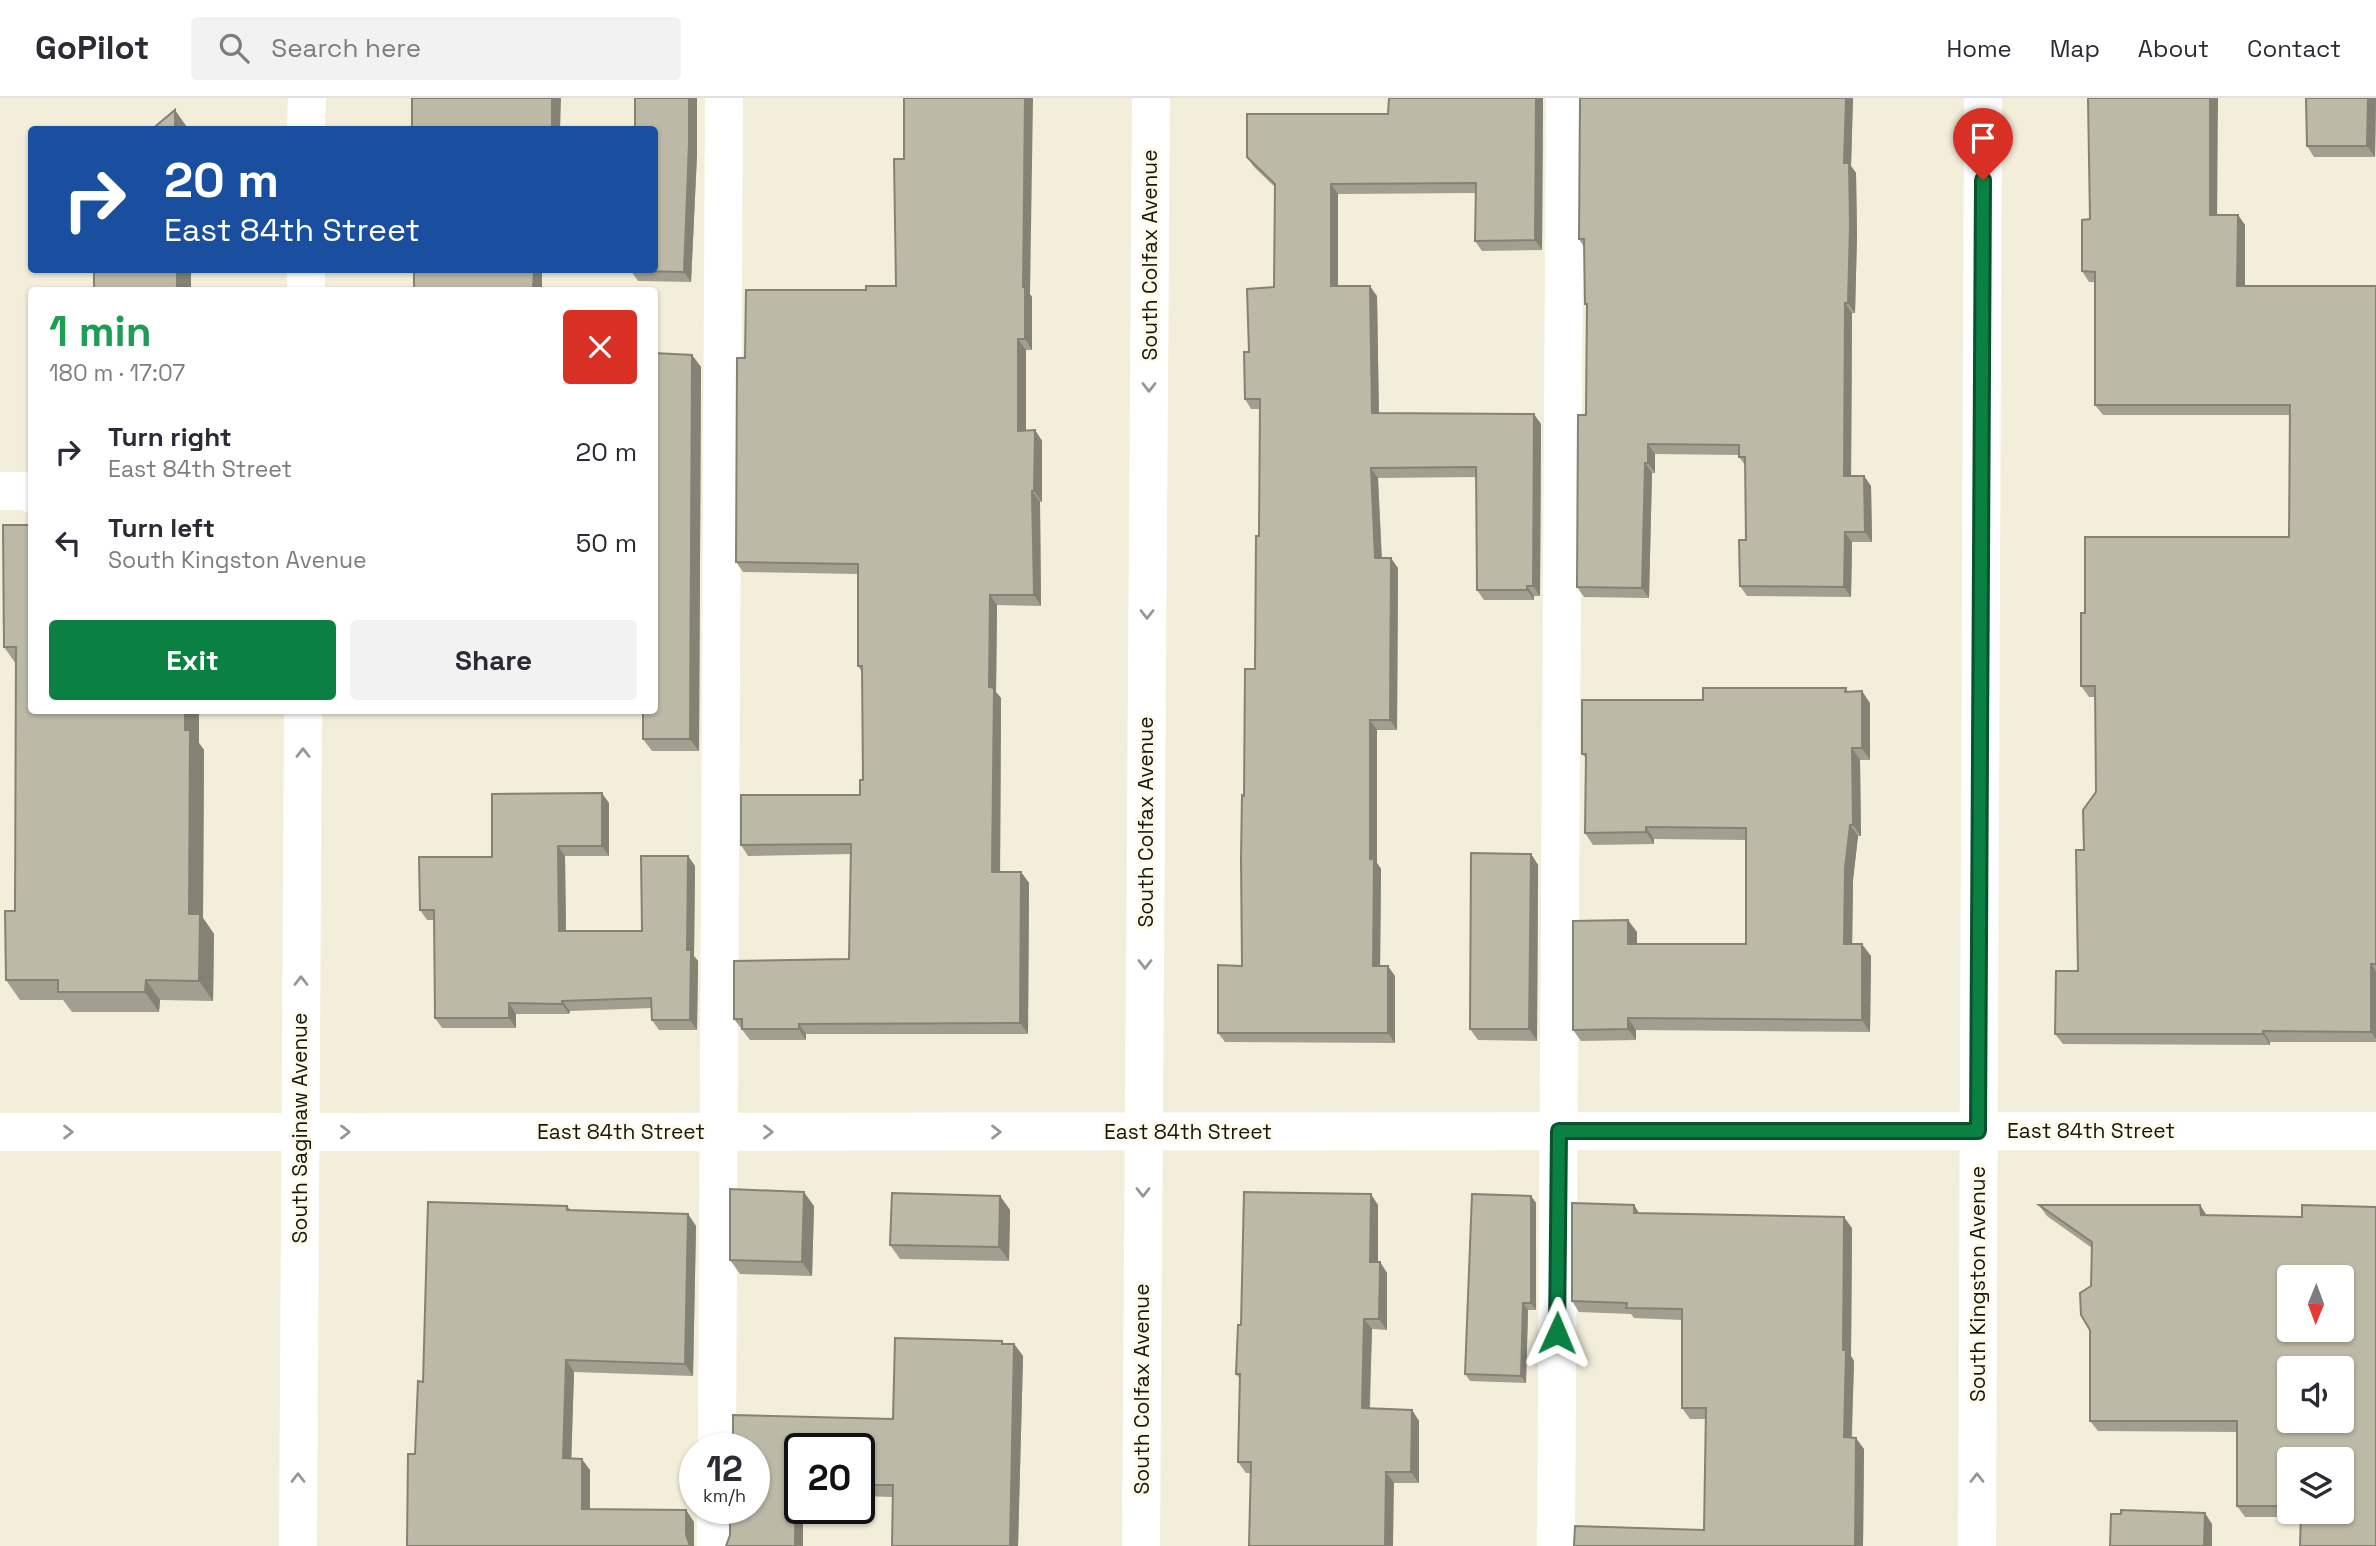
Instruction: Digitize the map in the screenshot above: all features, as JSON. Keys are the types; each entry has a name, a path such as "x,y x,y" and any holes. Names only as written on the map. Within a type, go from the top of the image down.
{"street":[{"path":"306,126 307,98"},
{"path":"717,1433 724,98"},
{"name":"South Colfax Avenue","path":"1141,1546 1151,98"},
{"path":"1556,1546 1565,98"},
{"name":"South Kingston Avenue","path":"1977,1546 1983,98"},
{"path":"0,491 28,492"},
{"name":"South Saginaw Avenue","path":"298,1546 303,714"},
{"name":"East 84th Street","path":"0,1132 2376,1131"},
{"path":"716,1524 716,1546"}],"building":[{"path":"412,98 552,98 552,126 412,126"},
{"path":"635,98 689,98 684,272 658,272 658,126 635,126"},
{"path":"904,98 1025,98 1025,339 1018,339 1018,431 1035,430 1032,491 1034,595 990,595 989,687 994,688 992,872 1021,872 1020,1023 799,1024 799,1029 742,1029 742,1019 734,1019 734,961 849,959 851,844 741,845 741,795 860,795 860,780 863,780 862,666 858,666 858,564 736,562 737,358 745,358 746,290 866,290 866,286 896,286 894,159 904,159"},
{"path":"1389,98 1536,98 1535,240 1475,241 1476,183 1331,184 1331,286 1370,286 1372,413 1534,414 1533,586 1527,586 1527,590 1477,590 1476,467 1371,468 1375,558 1391,558 1390,720 1370,720 1370,859 1374,859 1373,966 1388,966 1388,1033 1218,1033 1218,965 1242,966 1245,669 1255,669 1260,399 1245,399 1244,352 1249,352 1247,289 1274,287 1275,184 1247,157 1247,114 1388,114"},
{"path":"1580,98 1846,98 1844,163 1849,163 1850,225 1848,303 1845,303 1844,476 1864,476 1865,532 1845,532 1844,587 1740,586 1739,540 1746,540 1745,457 1739,457 1739,445 1648,444 1648,463 1645,463 1642,588 1577,587 1578,415 1586,415 1587,304 1584,239 1579,239"},
{"path":"2088,98 2210,98 2210,215 2238,215 2237,286 2376,286 2376,964 2371,964 2371,1032 2055,1034 2056,971 2078,971 2076,850 2084,850 2083,810 2096,792 2095,686 2081,686 2085,537 2289,537 2290,405 2095,405 2095,272 2082,271 2082,220 2090,219"},
{"path":"2306,98 2368,98 2367,146 2307,146"},
{"path":"175,110 175,126 156,126"},
{"path":"94,273 177,273 177,287 94,287"},
{"path":"414,273 534,273 533,287 414,287"},
{"path":"658,353 692,355 690,739 643,739 643,714 658,714"},
{"path":"3,525 28,525 28,714 185,714 185,730 190,730 189,914 200,914 199,981 146,980 145,992 58,992 58,980 6,980 5,911 15,911 16,647 4,647"},
{"path":"1703,688 1846,688 1845,692 1862,691 1862,748 1852,748 1853,825 1850,825 1845,868 1844,944 1862,944 1862,1020 1628,1018 1628,1029 1573,1030 1573,921 1628,920 1628,944 1746,944 1746,828 1646,827 1646,832 1585,833 1586,754 1582,754 1582,700 1703,700"},
{"path":"602,793 602,846 558,846 559,931 642,931 641,856 688,856 687,950 691,950 690,1020 652,1020 651,998 562,1001 562,1004 509,1003 509,1018 435,1018 434,910 420,910 419,857 492,857 492,794"},
{"path":"1471,853 1531,854 1529,1029 1470,1029"},
{"path":"730,1189 804,1192 802,1262 730,1260"},
{"path":"1244,1192 1371,1194 1370,1262 1380,1262 1379,1319 1364,1319 1362,1408 1412,1410 1411,1472 1386,1472 1385,1546 1249,1546 1251,1462 1238,1462 1240,1374 1236,1374 1238,1325 1241,1325"},
{"path":"892,1193 1000,1196 999,1247 890,1245"},
{"path":"1472,1194 1531,1196 1531,1303 1523,1303 1521,1376 1465,1374"},
{"path":"428,1202 567,1206 567,1210 688,1214 685,1364 566,1360 563,1458 582,1459 582,1509 679,1510 679,1524 686,1524 690,1546 407,1546 408,1454 415,1454 418,1381 423,1382"},
{"path":"1572,1203 1634,1205 1634,1213 1844,1217 1844,1437 1856,1438 1855,1546 1574,1546 1575,1526 1704,1530 1706,1408 1682,1408 1682,1309 1626,1308 1627,1303 1572,1301"},
{"path":"2039,1205 2200,1205 2201,1215 2302,1217 2302,1205 2376,1207 2376,1546 2300,1546 2301,1524 2354,1524 2354,1447 2277,1447 2277,1506 2237,1506 2237,1421 2090,1421 2090,1330 2081,1315 2080,1293 2091,1286 2092,1242"},
{"path":"895,1338 1002,1341 1002,1344 1014,1344 1010,1546 892,1546 893,1485 875,1485 875,1433 784,1433 784,1524 795,1524 795,1546 726,1546 730,1524 770,1524 770,1433 733,1433 733,1415 893,1419"},
{"path":"2121,1510 2205,1513 2204,1546 2110,1546 2111,1514 2121,1514"}],"route":[{"path":"1557,1333 1559,1131 1978,1131 1983,180"}]}
